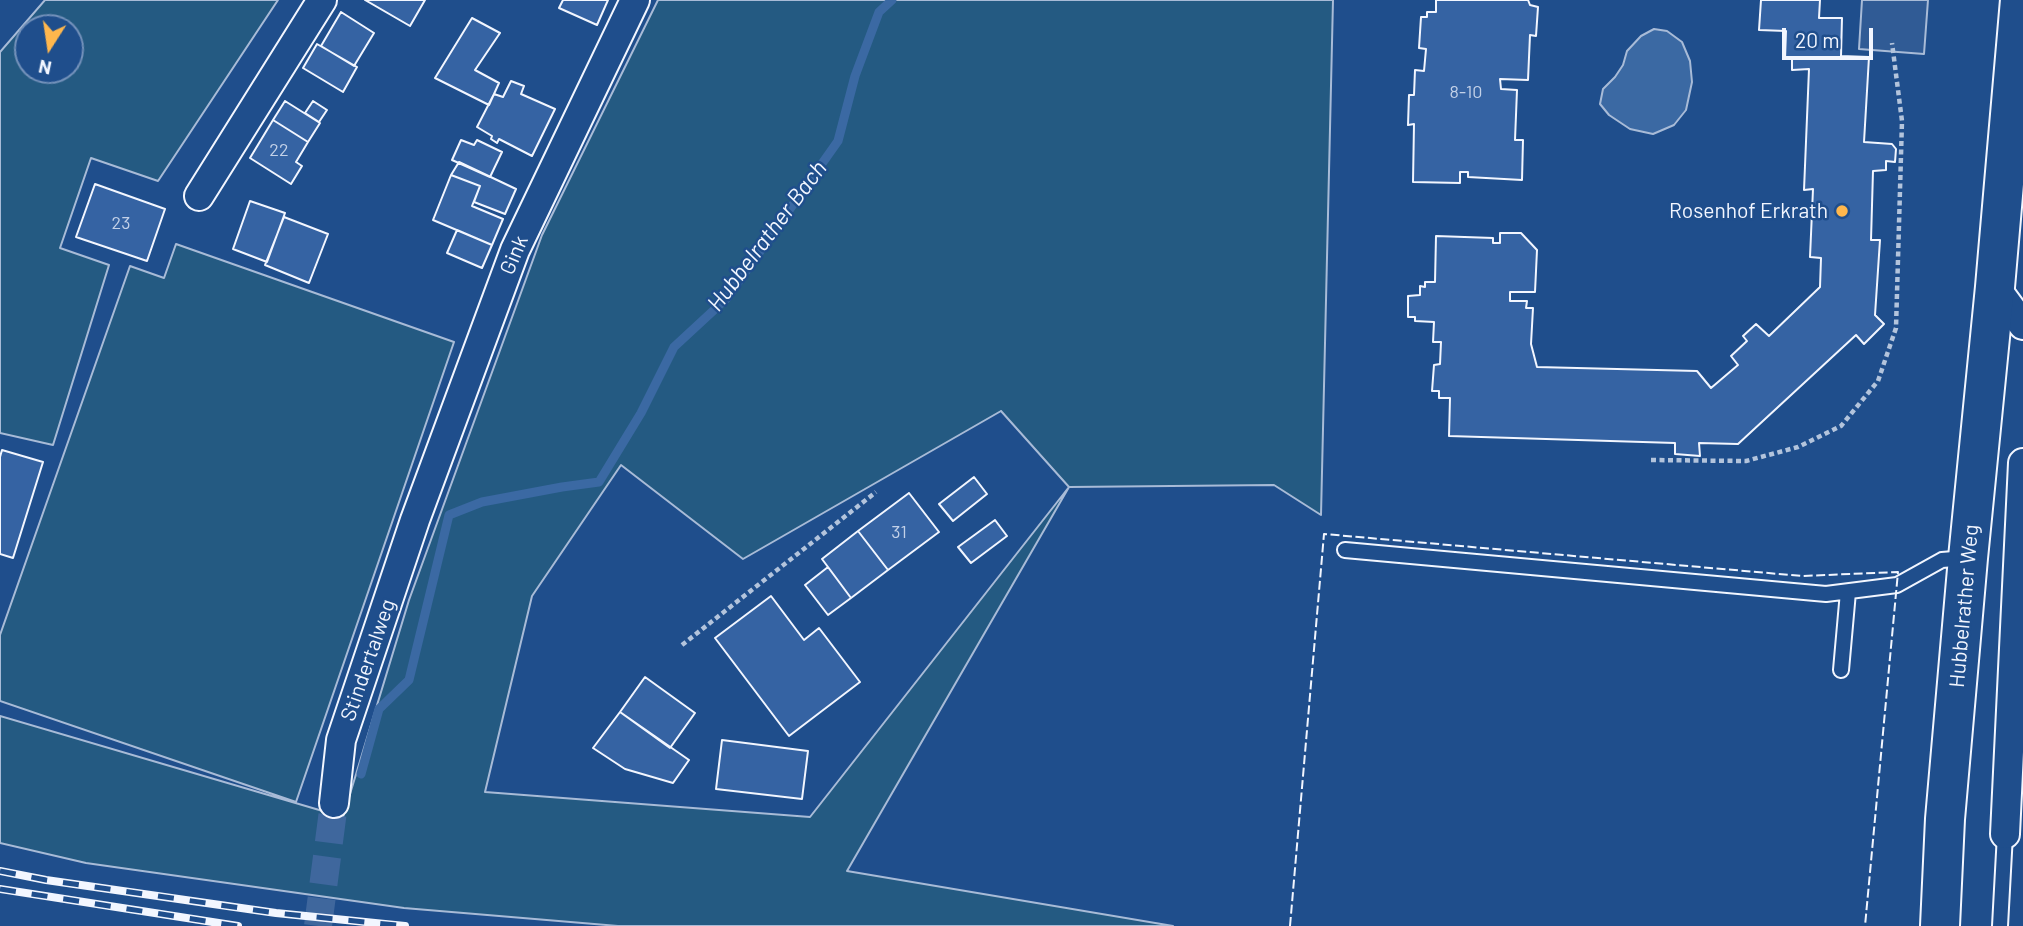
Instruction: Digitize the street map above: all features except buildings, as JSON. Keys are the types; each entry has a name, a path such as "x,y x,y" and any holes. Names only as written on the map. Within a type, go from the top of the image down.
{"street":[{"path":"199,196 322,0"},
{"name":"Gink","path":"415,520 515,250 635,0"},
{"name":"Hubbelrather Weg","path":"1940,926 1945,819 2020,0"},
{"path":"1995,287 2023,325"},
{"path":"2005,834 2023,463"},
{"name":"Stindertalweg","path":"334,803 341,740 415,520"}],"lane":[{"path":"1345,550 1826,594 1897,585 1942,560 1968,558"},
{"path":"1841,670 1848,592"},
{"path":"2000,926 2005,834"}],"path":[{"path":"1651,460 1746,461 1798,447 1841,426 1878,382 1896,328 1902,121 1892,43"},
{"path":"682,645 876,492"}],"shaded area":[{"path":"45,0 278,0 158,181 91,158 60,248 109,265 53,445 0,433 0,52 14,36 14,84 84,84 84,14 33,14"},
{"path":"658,0 1333,0 1321,515 1274,485 1069,487 847,871 1173,926 618,926 404,908 86,863 0,843 0,716 343,817 409,600 542,235","holes":["1001,411 1069,487 810,817 485,792 532,596 621,465 743,559"]},
{"path":"1862,0 1928,0 1924,54 1859,49"},
{"path":"1654,29 1667,31 1682,42 1690,61 1692,82 1686,110 1674,125 1653,134 1630,129 1609,115 1600,104 1603,89 1623,65 1627,51 1641,36"},
{"path":"176,244 454,342 296,802 0,701 0,635 130,266 164,278"}],"waterway":[{"name":"Hubbelrather Bach","path":"361,774 379,709 409,680 449,515 482,502 599,482 641,413 674,347 727,298 838,141 855,76 879,12 892,0"}],"tunnel":[{"path":"318,926 334,803"}],"railway":[{"path":"0,871 276,913 405,926"},
{"path":"0,889 238,926"}],"fence":[{"path":"1290,926 1324,534 1802,576 1898,572 1865,926"}],"place":[{"name":"Rosenhof Erkrath","path":"1842,211"}]}
